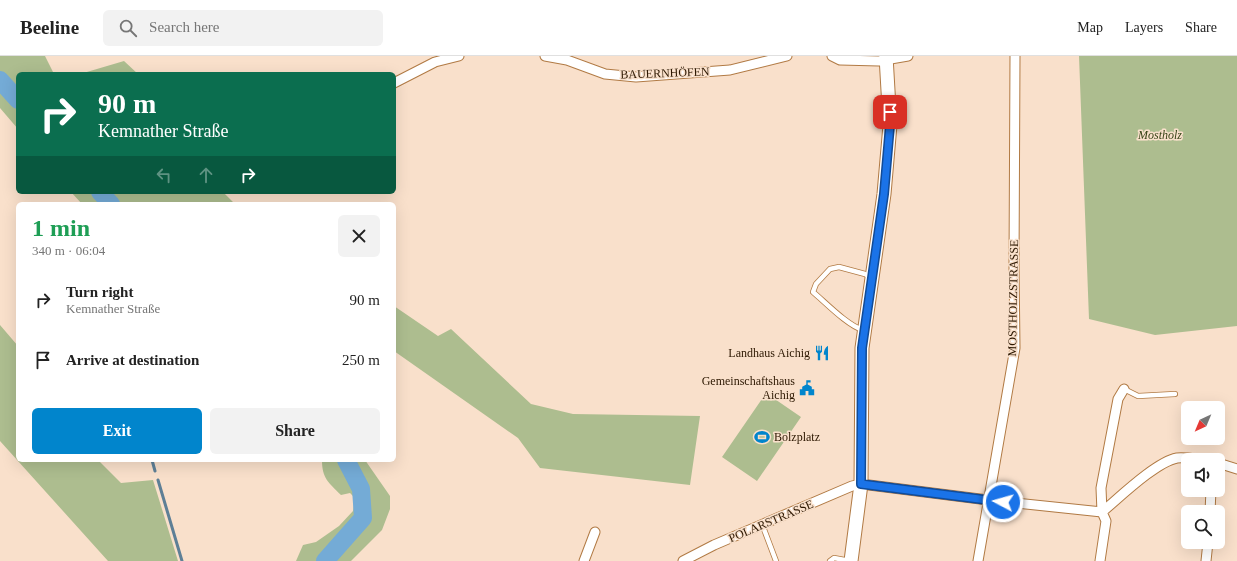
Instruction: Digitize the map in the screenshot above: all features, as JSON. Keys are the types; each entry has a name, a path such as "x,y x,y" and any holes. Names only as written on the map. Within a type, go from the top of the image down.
{"main road":[{"path":"851,561 861,484 862,348 884,194 890,125 887,58"}],"street":[{"path":"396,82 436,62 459,56"},
{"name":"BAUERNHÖFEN","path":"546,56 567,60 605,74 636,77 730,70 786,56"},
{"path":"832,56 840,60 879,61 887,58 908,56"},
{"name":"MOSTHOLZSTRASSE","path":"978,561 1015,348 1015,56"},
{"path":"1100,561 1106,521 1102,512 1101,488 1118,399 1124,389"},
{"path":"861,484 988,500 1102,512 1156,467 1168,461 1181,458"},
{"path":"1225,465 1237,469"},
{"name":"POLARSTRASSE","path":"683,561 714,545 762,524 852,486 861,484"},
{"path":"584,561 595,532"},
{"path":"1206,561 1207,549"}],"lane":[{"path":"865,330 857,328 813,292 816,284 830,269 839,267 865,274 872,278"},
{"path":"1124,389 1138,396 1175,394"},
{"path":"762,524 776,561"},
{"path":"830,561 834,558 851,561"}],"green space":[{"path":"0,56 45,56 53,72 16,72 16,127 0,108"},
{"name":"Mostholz","path":"1079,56 1237,56 1237,326 1155,335 1089,319"},
{"path":"124,61 136,72 87,72"},
{"path":"73,194 225,194 233,202 80,202"},
{"path":"396,307 438,336 451,329 531,404 573,414 700,416 690,485 540,468 518,438 396,352"},
{"path":"0,325 16,344 16,459 0,441"},
{"name":"Bolzplatz","path":"766,393 801,417 757,481 722,457"},
{"path":"19,462 100,462 121,483 153,480 178,561 108,561"},
{"path":"322,462 366,462 390,496 390,509 382,530 351,561 296,561 303,545 316,542 339,526 353,511 355,498 350,493 341,495 329,483 322,466"}],"waterway":[{"path":"0,80 16,98"},
{"path":"102,194 109,202"},
{"path":"153,462 155,471"},
{"path":"325,561 363,518 361,489 347,462"},
{"path":"158,480 182,561"}],"place":[{"name":"Landhaus Aichig","path":"822,353"},
{"name":"Gemeinschaftshaus Aichig","path":"807,388"},
{"name":"Bolzplatz","path":"762,437"}],"route":[{"path":"890,112 884,194 862,348 861,484 1003,502"}]}
